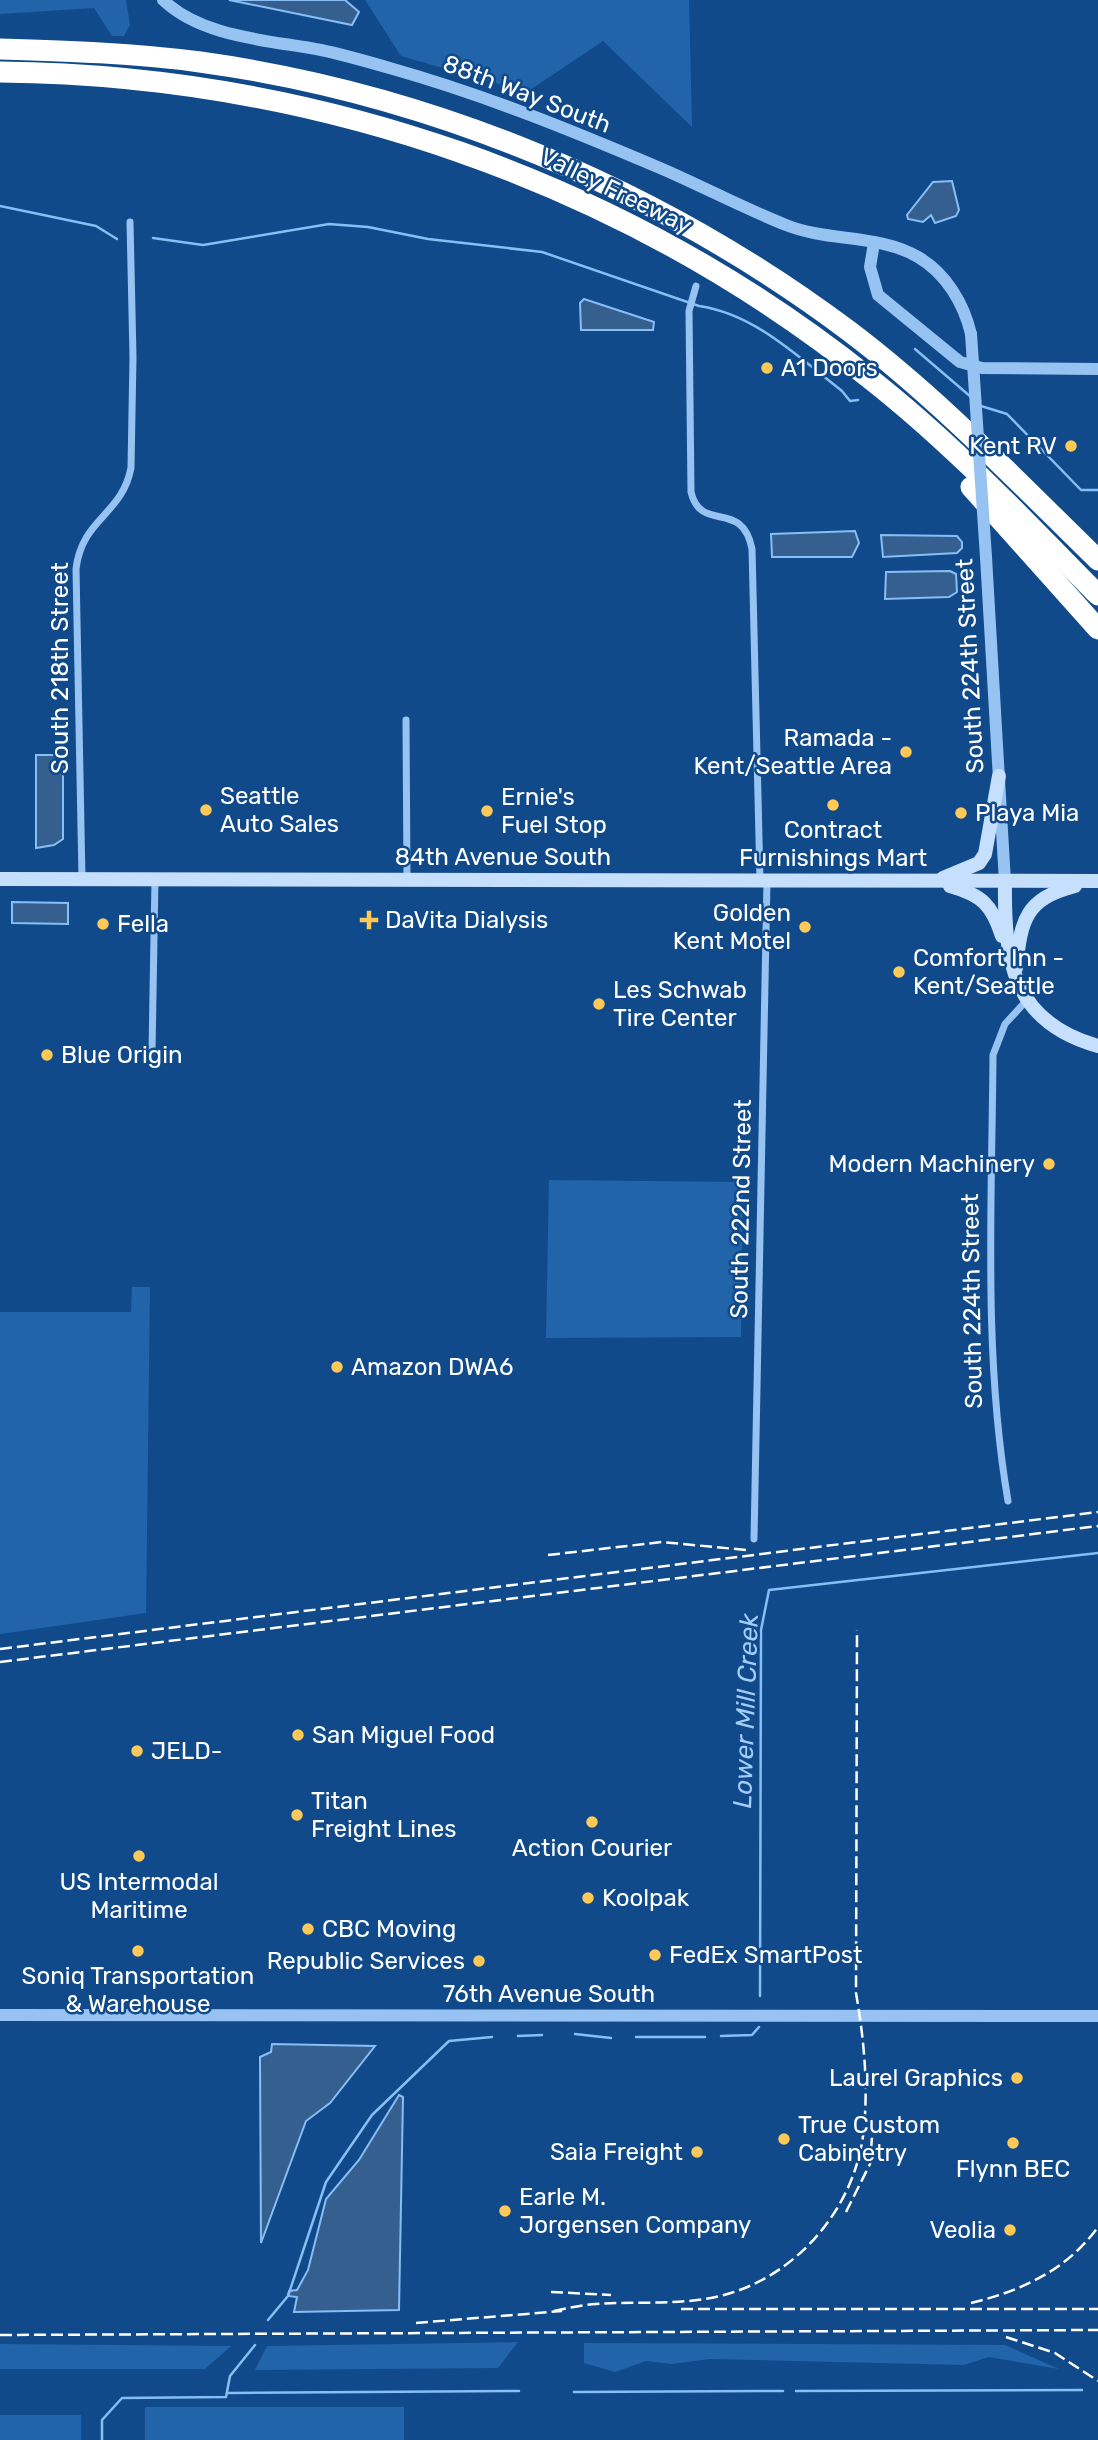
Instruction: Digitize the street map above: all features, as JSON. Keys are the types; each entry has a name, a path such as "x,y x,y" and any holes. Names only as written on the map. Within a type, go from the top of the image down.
{"highway":[{"name":"Valley Freeway","path":"0,49 119,53 201,62 277,75 423,113 484,133 604,184 721,247 818,308 901,373 953,419 1098,561"},
{"name":"Valley Freeway","path":"0,72 195,86 293,104 384,127 536,179 633,225 708,266 773,307 888,394 961,457 1098,594"},
{"path":"0,86 133,80"},
{"path":"818,308 870,335 951,399 1098,541"},
{"path":"888,394 1098,629"}],"main road":[{"path":"936,881 979,863 985,854 999,776"},
{"name":"84th Avenue South","path":"0,879 1096,881"},
{"path":"936,881 978,895 998,924 1008,955"},
{"path":"1015,979 1020,932 1033,906 1059,890 1096,881"},
{"name":"South 224th Street","path":"1006,882 1008,955 1015,979 1027,1000"},
{"path":"1027,1000 1060,1031 1098,1046"}],"street":[{"name":"88th Way South","path":"163,0 180,15 203,25 325,51 495,101 672,173 786,226 838,239 874,243"},
{"name":"South 218th Street","path":"82,879 76,569 83,539 120,499 127,486 131,468 133,357 130,222"},
{"name":"South 224th Street","path":"874,243 920,258 936,272 962,306 971,334 1006,882"},
{"path":"874,243 870,267 878,295 960,362 982,368 1098,369"},
{"name":"South 222nd Street","path":"696,286 689,311 694,502 702,512 737,521 744,527 752,549 763,881 754,1538"},
{"path":"406,720 407,880"},
{"path":"152,1052 155,879"},
{"name":"South 224th Street","path":"1007,1501 997,1408 992,1289 993,1055 1005,1024 1027,1000"},
{"name":"76th Avenue South","path":"0,2015 1098,2016"}],"shaded area":[{"path":"0,0 126,0 130,25 124,36 112,36 94,8 0,14"},
{"path":"229,0 345,0 359,12 352,25"},
{"path":"365,0 689,0 692,127 603,41 527,92 401,56"},
{"path":"952,181 959,210 956,216 935,223 931,215 923,222 908,219 907,215 933,182"},
{"path":"584,299 654,322 653,330 581,330 580,303"},
{"path":"855,531 859,543 852,557 772,557 771,534"},
{"path":"881,535 957,536 962,542 962,548 957,553 883,557"},
{"path":"950,571 956,574 957,592 949,597 885,599 886,572"},
{"path":"36,755 63,755 63,839 54,845 36,848"},
{"path":"12,902 68,903 68,924 12,923"},
{"path":"549,1180 743,1182 741,1337 546,1338"},
{"path":"132,1287 150,1287 146,1613 0,1634 0,1312 131,1312"},
{"path":"272,2044 375,2046 330,2103 306,2121 261,2243 260,2057 271,2052"},
{"path":"399,2095 403,2097 399,2310 294,2312 297,2297 288,2296 289,2291 297,2290 308,2270 326,2199 359,2160"},
{"path":"518,2342 498,2368 255,2370 267,2346"},
{"path":"584,2343 1005,2345 1059,2369 989,2357 964,2365 709,2359 672,2364 646,2361 615,2372 584,2363"},
{"path":"0,2344 231,2346 205,2369 0,2369"},
{"path":"145,2407 404,2407 404,2440 145,2440"},
{"path":"0,2415 81,2415 81,2440 0,2440"}],"waterway":[{"path":"0,206 96,226 117,239"},
{"path":"153,238 203,245 329,224 368,227 428,239 542,252 739,318 792,351 842,391 850,401 858,400"},
{"path":"915,349 971,397"},
{"path":"981,406 1007,414 1081,490 1098,490"},
{"name":"Lower Mill Creek","path":"760,1996 761,1630 769,1590 1098,1553"},
{"name":"Lower Mill Creek","path":"721,2036 752,2035 759,2027"},
{"name":"Lower Mill Creek","path":"575,2034 611,2038"},
{"name":"Lower Mill Creek","path":"518,2036 542,2035"},
{"name":"Lower Mill Creek","path":"268,2320 288,2296 326,2182 372,2115 449,2041 492,2037"},
{"name":"Lower Mill Creek","path":"636,2037 705,2037"},
{"name":"Lower Mill Creek","path":"102,2440 102,2420 122,2398 226,2397 230,2376 255,2345"},
{"path":"796,2391 1082,2390"},
{"path":"227,2393 519,2391"},
{"path":"574,2392 783,2391"}],"railway":[{"path":"0,1649 1098,1512"},
{"path":"0,1662 1098,1526"},
{"path":"548,1555 662,1542 746,1550"},
{"path":"554,2311 596,2304 692,2301 724,2295 750,2286 775,2273 797,2256 834,2214 847,2189 863,2136 866,2100 856,1993 857,1630"},
{"path":"846,2212 870,2164 873,2123"},
{"path":"971,2303 1008,2292 1042,2277 1072,2255 1098,2227"},
{"path":"551,2292 611,2295"},
{"path":"681,2309 1098,2309"},
{"path":"416,2323 562,2311"},
{"path":"0,2335 1098,2330"},
{"path":"1006,2337 1055,2353 1098,2381"}],"place":[{"name":"A1 Doors","path":"767,368"},
{"name":"Kent RV","path":"1071,446"},
{"name":"Ramada - Kent/Seattle Area","path":"906,752"},
{"name":"Contract Furnishings Mart","path":"833,805"},
{"name":"Seattle Auto Sales","path":"206,810"},
{"name":"Ernie's Fuel Stop","path":"487,811"},
{"name":"Playa Mia","path":"961,813"},
{"name":"DaVita Dialysis","path":"369,920"},
{"name":"Fella","path":"103,924"},
{"name":"Golden Kent Motel","path":"805,927"},
{"name":"Comfort Inn - Kent/Seattle","path":"899,972"},
{"name":"Les Schwab Tire Center","path":"599,1004"},
{"name":"Blue Origin","path":"47,1055"},
{"name":"Modern Machinery","path":"1049,1164"},
{"name":"Amazon DWA6","path":"337,1367"},
{"name":"San Miguel Food","path":"298,1735"},
{"name":"JELD-","path":"137,1751"},
{"name":"Titan Freight Lines","path":"297,1815"},
{"name":"Action Courier","path":"592,1822"},
{"name":"US Intermodal Maritime","path":"139,1856"},
{"name":"Koolpak","path":"588,1898"},
{"name":"CBC Moving","path":"308,1929"},
{"name":"Soniq Transportation & Warehouse","path":"138,1951"},
{"name":"FedEx SmartPost","path":"655,1955"},
{"name":"Republic Services","path":"479,1961"},
{"name":"Laurel Graphics","path":"1017,2078"},
{"name":"True Custom Cabinetry","path":"784,2139"},
{"name":"Flynn BEC","path":"1013,2143"},
{"name":"Saia Freight","path":"697,2152"},
{"name":"Earle M. Jorgensen Company","path":"505,2211"},
{"name":"Veolia","path":"1010,2230"}]}
